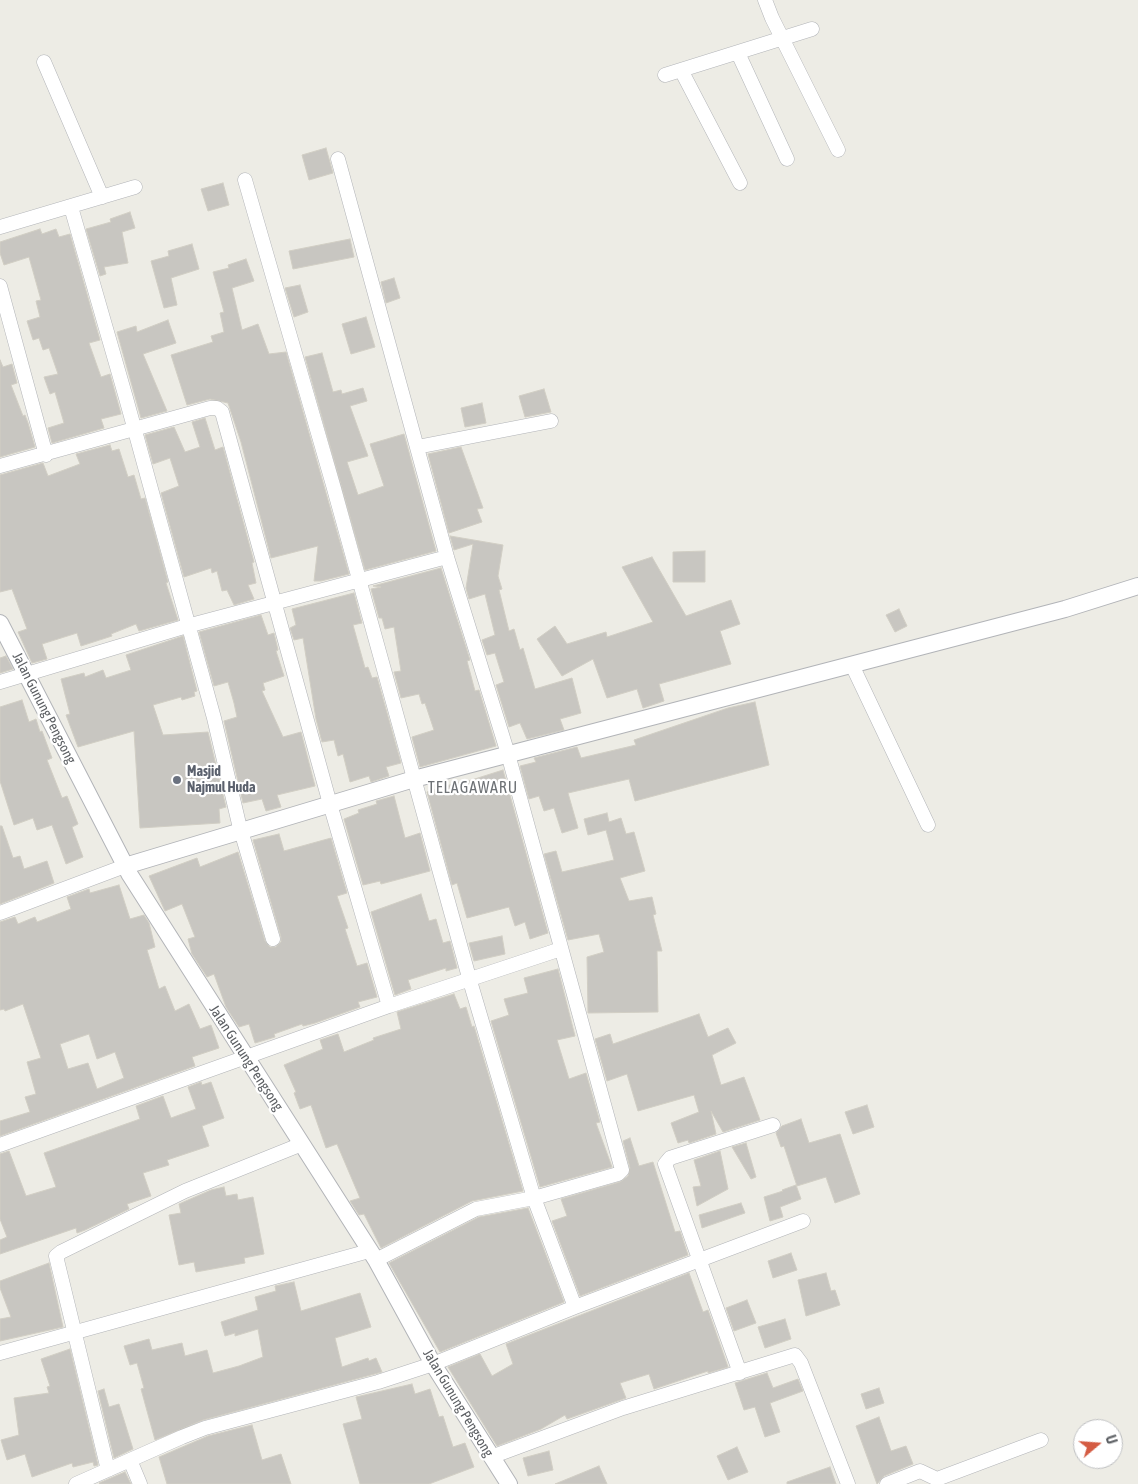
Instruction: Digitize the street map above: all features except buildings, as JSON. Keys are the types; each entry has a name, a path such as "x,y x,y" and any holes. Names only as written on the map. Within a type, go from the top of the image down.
{"street":[{"path":"765,0 782,39 838,150"},
{"path":"664,75 812,29"},
{"path":"738,52 787,158"},
{"path":"44,62 102,197"},
{"path":"681,70 740,183"},
{"path":"0,1352 373,1256 476,1209 534,1198 618,1174 622,1170 508,754 447,557 338,159"},
{"path":"245,180 360,581 470,981 534,1198 575,1307"},
{"path":"0,227 135,187"},
{"path":"71,207 214,718 242,831 273,939"},
{"path":"0,286 46,454"},
{"path":"0,466 210,408 217,408 222,412 330,804 389,1006"},
{"path":"417,447 551,421"},
{"path":"0,682 187,626 447,557"},
{"path":"0,913 125,866 414,779 852,665 1065,608 1138,586"},
{"name":"Jalan Gunung Pengsong","path":"0,623 125,866 373,1256 433,1364 509,1484"},
{"path":"852,665 928,825"},
{"path":"0,1145 389,1006 470,981 561,949"},
{"path":"740,1372 665,1167 666,1160 773,1125"},
{"path":"108,1470 56,1259 60,1252 185,1190 302,1144"},
{"path":"76,1484 205,1428 378,1382 433,1364 575,1307 699,1262 803,1221"},
{"path":"491,1456 623,1408 792,1355 796,1356 848,1484"},
{"path":"887,1484 920,1472 937,1479 1040,1440"},
{"path":"130,1460 140,1484"}],"place":[{"name":"Masjid Najmul Huda","path":"177,780"}],"district":[{"name":"TELAGAWARU","path":"473,788"}]}
